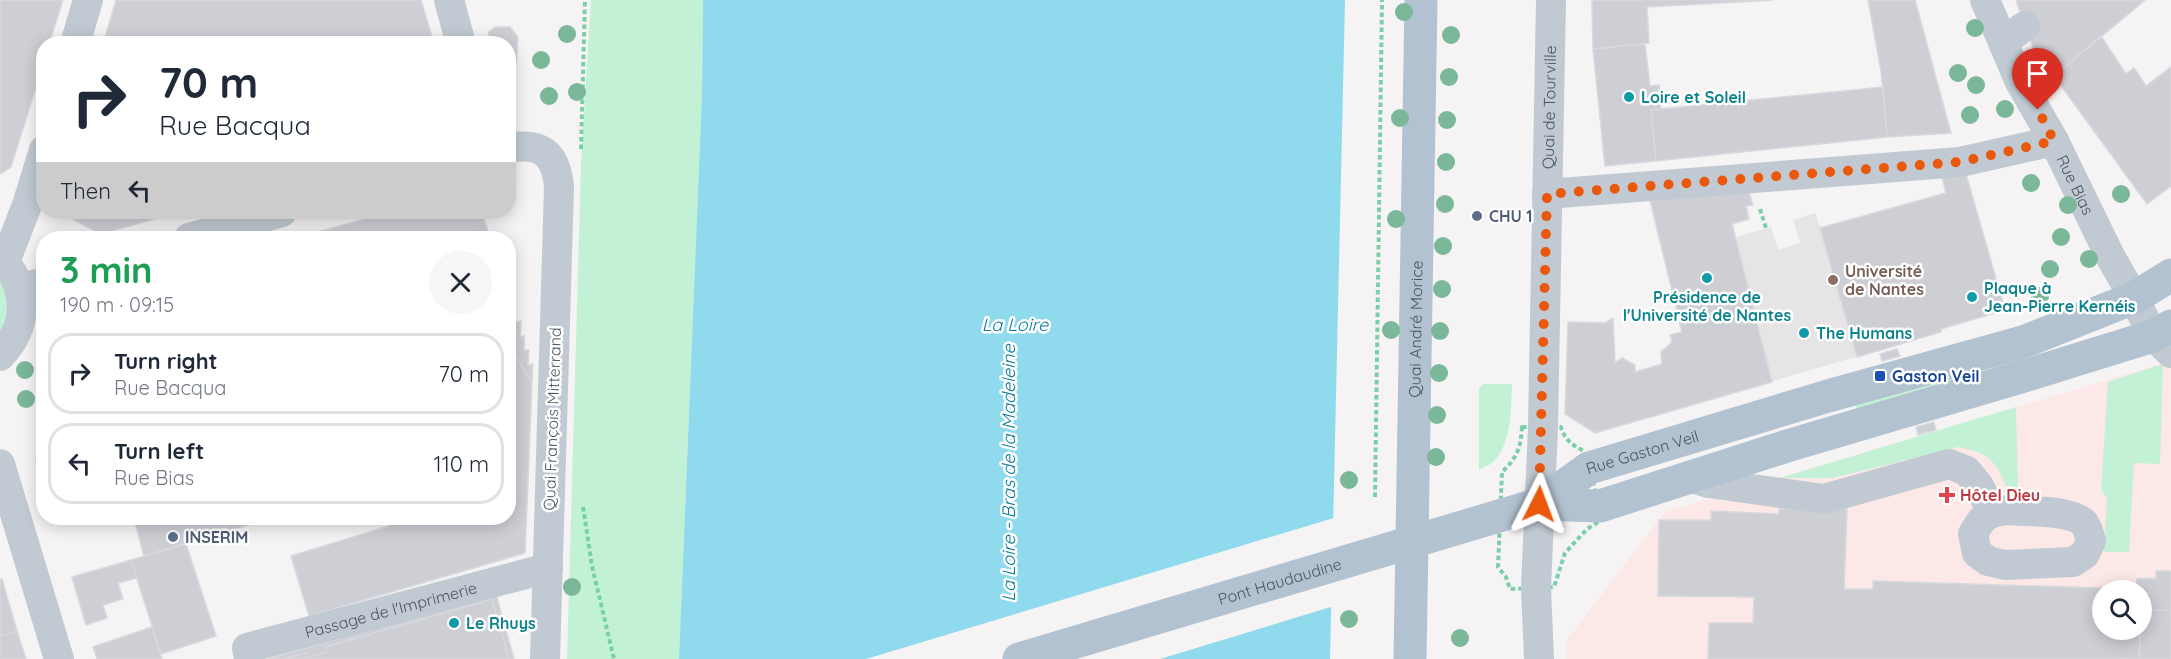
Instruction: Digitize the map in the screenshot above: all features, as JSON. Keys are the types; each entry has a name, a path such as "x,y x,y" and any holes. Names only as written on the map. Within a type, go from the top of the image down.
{"main road":[{"name":"Quai André Morice","path":"1410,659 1421,0"},
{"name":"Rue Gaston Veil","path":"1526,508 1589,468 1828,396 2023,342 2134,298 2171,275"},
{"name":"Rue Gaston Veil","path":"1526,508 1600,506 1688,477 2165,338"},
{"name":"Pont Haudaudine","path":"1019,659 1526,508"}],"street":[{"path":"77,36 88,0"},
{"path":"449,0 459,36"},
{"name":"Quai de Tourville","path":"1539,659 1536,588 1526,508 1547,194 1551,0"},
{"name":"Rue Bias","path":"1985,0 2014,34 2020,82 2054,141 2107,251 2134,298 2165,338"},
{"path":"1547,194 1960,162 2054,141"},
{"name":"Quai François Mitterrand","path":"516,147 526,146 539,149 555,163 558,179 545,659"},
{"path":"0,356 17,333 22,304 31,285 16,279 2,260 27,205 36,176"},
{"path":"214,231 257,219"},
{"path":"0,464 59,659"},
{"path":"1688,477 1709,483 1824,499 1949,464 1967,471 1979,486 1992,512"},
{"name":"Passage de l'Imprimerie","path":"249,659 247,648 548,568"}],"path":[{"path":"580,153 585,0"},
{"path":"1375,497 1382,0"},
{"path":"1764,222 1766,228"},
{"path":"1502,472 1509,465"},
{"path":"582,501 592,566 614,659"},
{"path":"1554,587 1565,554 1587,529 1603,519"}],"shaded area":[{"name":"Université de Nantes","path":"1966,174 2005,310 1941,329 1941,332 1595,433 1565,414 1568,322 1605,323 1613,318 1615,362 1622,358 1635,365 1635,372 1662,365 1661,352 1672,341 1670,335 1682,332 1650,200 1749,192 1753,205 1746,207 1749,219 1733,224 1736,237 1771,227 1778,250 1800,243 1793,220 1815,213 1820,228 1946,193 1942,176"},
{"name":"Hôtel Dieu","path":"2171,361 2171,659 1567,659 1567,640 1665,512"}],"green space":[{"path":"591,0 703,0 702,93 679,659 567,659 581,164"},
{"path":"0,278 7,299 6,314 0,335"},
{"path":"2011,355 2014,364 1857,410 1854,401"},
{"path":"2163,364 2160,464 2134,463 2129,552 2104,552 2107,498 2101,490 2108,382"},
{"path":"1483,384 1512,384 1510,423 1505,442 1496,459 1479,470 1479,389"},
{"path":"2016,407 2018,491 2008,491 1996,466 1985,455 1958,447 1833,478 1780,478"}],"water":[{"name":"La Loire","path":"703,0 1345,0 1330,659 679,659 702,93"}],"pier":[{"path":"1337,517 1334,606 1160,659 866,659"}],"building":[{"path":"0,0 63,0 52,36 36,36 36,87 11,167 0,174"},
{"path":"116,0 421,0 432,36 105,36"},
{"path":"1592,0 1773,0 1647,7 1649,43 1593,49"},
{"path":"1868,0 1915,0 1951,133 1887,137 1881,71"},
{"path":"2016,0 2145,0 2046,83"},
{"path":"2016,0 2145,0 2046,83"},
{"path":"496,27 510,27 518,37 516,64 516,36 488,36 489,32"},
{"path":"2101,36 2126,74 2134,68 2146,86 2171,67 2171,186 2147,204 2054,76"},
{"name":"Loire et Soleil","path":"1645,44 1650,86 1659,85 1661,109 1651,110 1656,161 1605,166 1593,49"},
{"path":"1883,87 1887,137 1656,161 1651,110"},
{"path":"1966,174 2005,310 1857,357 1820,228 1946,193 1942,176"},
{"name":"Présidence de l'Université de Nantes","path":"1749,192 1753,205 1746,206 1749,219 1732,224 1772,382 1595,433 1565,414 1568,322 1605,323 1613,318 1615,363 1622,358 1635,365 1635,372 1662,364 1661,352 1672,342 1670,335 1682,332 1650,200"},
{"path":"72,219 154,219 112,231 95,231"},
{"path":"365,219 484,219 488,231 321,231"},
{"path":"521,321 520,337 524,336 524,350 529,350 528,365 533,364 532,383 516,356 516,322"},
{"path":"1897,349 1900,356 1882,361 1880,354"},
{"path":"516,356 532,383 525,553 309,616 291,556 393,525 516,525"},
{"path":"1934,422 1936,430 1918,435 1916,427"},
{"path":"1779,509 1847,509 1844,589 1873,589 1873,581 2092,588 2092,640 2140,640 2139,659 1708,659 1709,623 1753,623 1754,597 1658,596 1659,520 1711,520 1711,511 1779,514"},
{"name":"INSERIM","path":"136,525 225,525 227,531 144,556"},
{"path":"225,525 248,525 227,531"},
{"path":"186,544 216,636 161,654 131,560"},
{"path":"131,560 137,578 118,583 123,599 103,605 107,618 86,625 72,577"},
{"path":"2156,571 2171,571 2171,610 2152,610 2152,580 2137,579 2156,578"},
{"path":"2,579 17,631 0,636 0,580"},
{"path":"496,594 514,659 509,659 492,599 325,647 327,652 308,657 306,653 285,659 268,659"},
{"name":"Le Rhuys","path":"492,599 509,659 285,659 306,653 308,657 327,652 325,647"},
{"path":"2152,610 2171,610 2171,659 2139,659 2140,640 2152,640"},
{"path":"152,627 162,659 97,659 93,647"},
{"path":"17,631 26,659 0,659 0,636"}],"place":[{"name":"Loire et Soleil","path":"1629,97"},
{"name":"CHU 1","path":"1477,216"},
{"name":"Présidence de l'Université de Nantes","path":"1707,278"},
{"name":"Université de Nantes","path":"1833,280"},
{"name":"Plaque à Jean-Pierre Kernéis","path":"1972,297"},
{"name":"The Humans","path":"1804,333"},
{"name":"Gaston Veil","path":"1880,376"},
{"name":"Hôtel Dieu","path":"1947,495"},
{"name":"INSERIM","path":"173,537"},
{"name":"Le Rhuys","path":"454,623"}],"route":[{"path":"1539,504 1543,427 1547,194 1960,162 2054,141 2038,110"}],"water label":[{"name":"La Loire - Bras de la Madeleine","path":"1008,473"}]}
